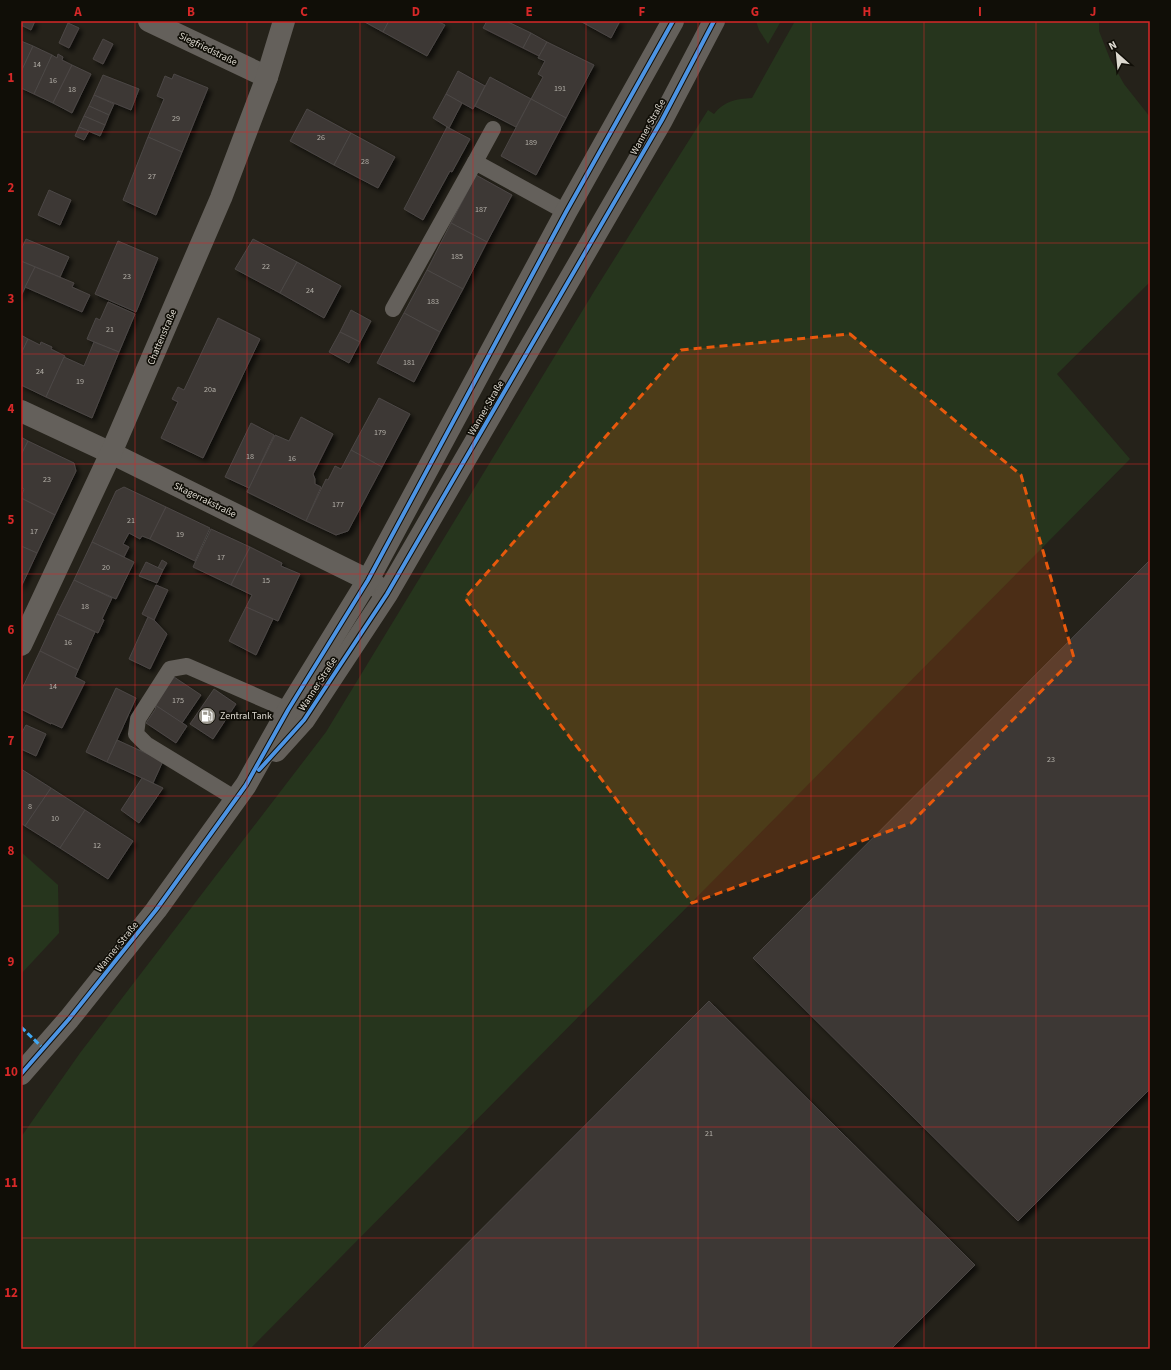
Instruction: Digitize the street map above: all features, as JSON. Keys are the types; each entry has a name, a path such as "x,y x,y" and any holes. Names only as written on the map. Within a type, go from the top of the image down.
{"street":[{"name":"Siegfriedstraße","path":"150,21 267,77"},
{"name":"Chattenstraße","path":"21,645 111,454 221,198 267,77 284,21"},
{"name":"Wanner Straße","path":"296,715 566,212 673,21"},
{"name":"Wanner Straße","path":"21,1074 69,1019 156,910 296,715 387,594 662,120 710,22"},
{"name":"Skagerrakstraße","path":"21,411 368,580 387,594"}],"lane":[{"path":"393,309 493,129"},
{"path":"475,162 566,212"},
{"path":"241,792 146,744 136,734 138,719 170,669 187,666 296,715"}],"highlighted area":[{"path":"850,334 1021,475 1074,658 911,823 692,903 605,784 465,598 681,350"}],"green space":[{"path":"756,21 781,21 768,44 759,30"},
{"path":"795,21 1099,21 1099,31 1110,59 1124,84 1150,117 1150,282 1057,374 1130,459 250,1349 21,1349 21,1137 80,1053 326,732 598,285 708,110 714,114 726,103 752,98"},
{"path":"21,852 58,885 59,933 21,974"}],"building":[{"path":"22,21 35,21 31,30 21,25"},
{"path":"363,21 389,21 383,32"},
{"path":"389,21 437,21 445,25 427,56 383,32"},
{"path":"487,21 506,21 531,33 523,48 483,28"},
{"path":"580,21 620,21 611,38"},
{"path":"68,23 79,28 69,48 59,43"},
{"path":"531,33 547,42 539,56 523,48"},
{"path":"103,39 113,44 103,64 93,59"},
{"path":"21,41 33,46 21,72"},
{"path":"547,42 594,65 566,118 531,99 543,77 538,74 545,61 538,58"},
{"path":"33,46 52,55 34,94 21,88 21,72"},
{"path":"58,54 63,57 62,60 72,65 53,103 34,94 52,55 57,58"},
{"path":"72,65 91,74 72,113 53,103"},
{"path":"458,71 485,86 473,109 446,94"},
{"path":"174,74 208,88 182,152 148,137 164,99 157,96 165,76 172,79"},
{"path":"103,75 139,89 131,110 94,95"},
{"path":"490,77 531,99 516,127 475,106"},
{"path":"446,94 462,103 449,128 433,118"},
{"path":"94,95 114,104 109,115 89,106"},
{"path":"531,99 566,118 536,175 501,156"},
{"path":"89,106 109,115 105,125 84,116"},
{"path":"307,109 351,133 334,165 290,141"},
{"path":"84,116 105,125 100,136 79,127"},
{"path":"79,127 89,131 84,140 75,136"},
{"path":"447,127 470,139 452,172 450,171 423,220 404,209"},
{"path":"351,133 395,157 378,188 334,165"},
{"path":"148,137 182,152 156,215 123,200"},
{"path":"476,175 512,195 487,242 451,223"},
{"path":"49,190 71,200 60,225 38,215"},
{"path":"451,223 487,242 463,289 427,270"},
{"path":"26,239 69,257 60,277 21,261 21,250"},
{"path":"253,239 297,262 280,293 235,269"},
{"path":"118,241 158,258 136,312 95,294"},
{"path":"21,261 35,267 21,296"},
{"path":"297,262 341,286 324,318 280,293"},
{"path":"35,267 74,283 72,287 90,295 82,312 25,287"},
{"path":"427,270 463,289 440,332 404,313"},
{"path":"108,302 135,314 119,352 87,339 96,318 100,320"},
{"path":"351,310 371,321 360,342 340,332"},
{"path":"404,313 440,332 414,382 377,363"},
{"path":"218,318 260,339 203,458 161,438 178,402 172,399 178,387 184,390"},
{"path":"340,332 360,342 349,363 329,352"},
{"path":"21,335 28,339 21,354"},
{"path":"28,339 40,345 41,342 52,347 51,349 65,356 46,397 21,385 21,354"},
{"path":"94,342 119,352 92,418 46,397 64,357 84,366"},
{"path":"379,398 410,414 382,467 351,450"},
{"path":"301,417 333,434 313,474 315,484 321,487 306,521 247,492 275,435 289,441"},
{"path":"251,423 274,435 249,488 225,477"},
{"path":"21,437 28,441 21,455"},
{"path":"28,441 74,463 76,471 55,515 21,498 24,489 21,487 21,455"},
{"path":"351,450 382,467 348,531 336,535 306,521 326,479 328,480 335,466 341,469"},
{"path":"124,487 166,507 150,539 142,536 140,539 129,533 123,544 129,547 124,557 92,542 116,491"},
{"path":"21,498 55,515 37,553 21,546"},
{"path":"166,507 210,528 195,561 150,539"},
{"path":"211,529 250,547 231,585 193,567"},
{"path":"92,542 134,562 116,599 74,580"},
{"path":"21,546 37,553 21,587"},
{"path":"250,547 282,563 281,566 300,574 278,621 246,607 252,595 231,585"},
{"path":"162,560 167,563 163,570 158,568"},
{"path":"1150,560 1150,1089 1018,1221 753,958"},
{"path":"146,562 163,570 157,583 139,576"},
{"path":"74,580 112,598 102,619 104,620 98,633 57,614"},
{"path":"156,585 168,590 154,620 142,614"},
{"path":"246,607 273,619 256,655 229,641"},
{"path":"57,614 95,632 78,670 40,651"},
{"path":"148,617 154,620 167,634 150,669 129,659"},
{"path":"40,651 78,670 75,677 85,682 62,728 21,709 21,691"},
{"path":"174,677 201,695 182,723 155,705"},
{"path":"116,688 136,698 107,762 86,752"},
{"path":"214,689 236,704 213,739 190,724"},
{"path":"155,705 187,726 176,743 146,723 156,708 154,706"},
{"path":"26,725 46,734 36,756 21,749 21,734"},
{"path":"117,740 163,761 153,783 107,762"},
{"path":"21,769 51,788 25,826 21,823"},
{"path":"142,778 163,788 139,823 121,810"},
{"path":"51,788 85,810 60,848 25,826"},
{"path":"85,810 133,841 108,879 60,848"},
{"path":"709,1001 975,1265 891,1349 362,1349"}],"marked path":[{"path":"21,1027 43,1048"}],"cycle path":[{"path":"21,1074 69,1019 156,910 246,785 288,710 368,580 566,212 673,21"},
{"path":"259,770 304,720 387,594 662,120 714,21"}],"place":[{"name":"Zentral Tank","path":"207,716"}]}
